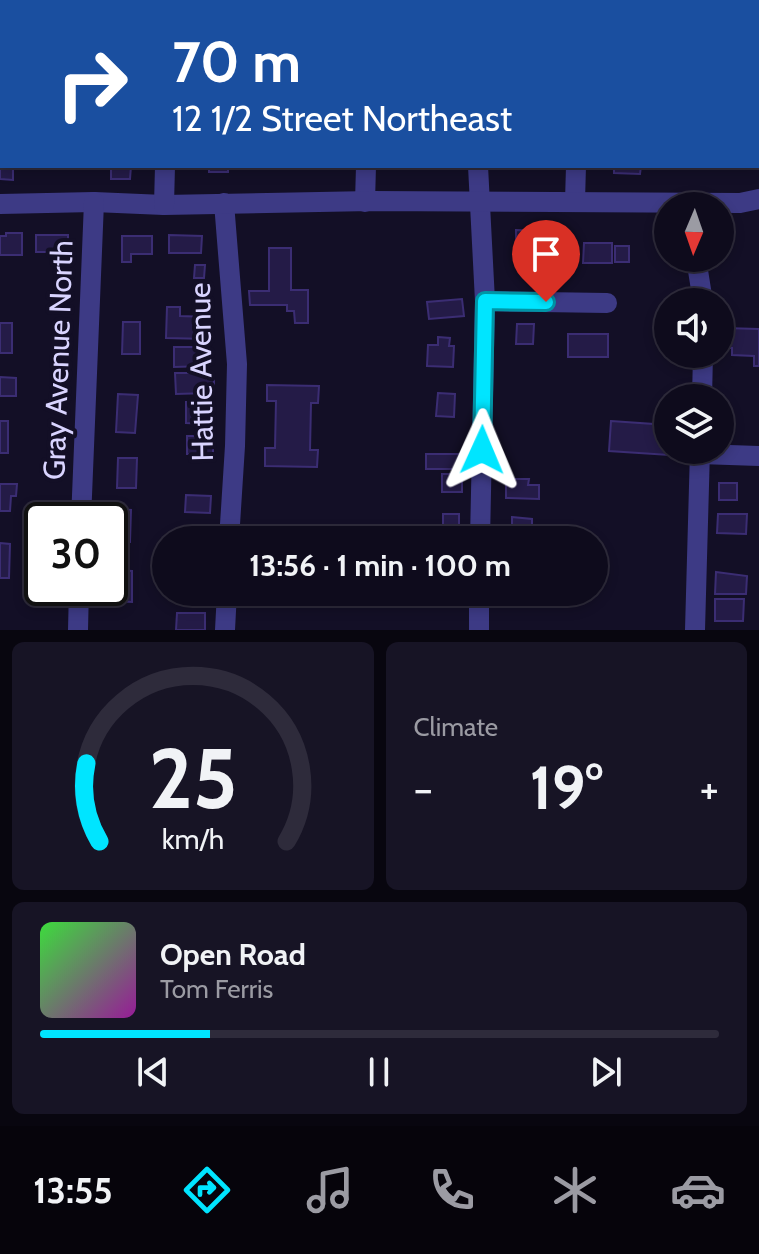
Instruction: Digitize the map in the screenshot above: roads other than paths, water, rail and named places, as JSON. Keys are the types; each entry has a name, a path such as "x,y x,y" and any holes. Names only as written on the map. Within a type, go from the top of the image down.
{"street":[{"path":"164,205 165,168"},
{"path":"365,202 366,168"},
{"path":"478,168 485,301 480,526"},
{"path":"575,201 576,168"},
{"path":"734,203 759,199"},
{"name":"Gray Avenue North","path":"82,502 94,202"},
{"name":"Hattie Avenue","path":"224,203 237,364 230,526"},
{"path":"0,204 654,203"},
{"path":"485,301 607,303"},
{"path":"734,454 759,456"},
{"path":"695,630 700,464"},
{"path":"78,630 79,606"},
{"path":"225,630 226,606"},
{"path":"479,606 479,630"}]}
